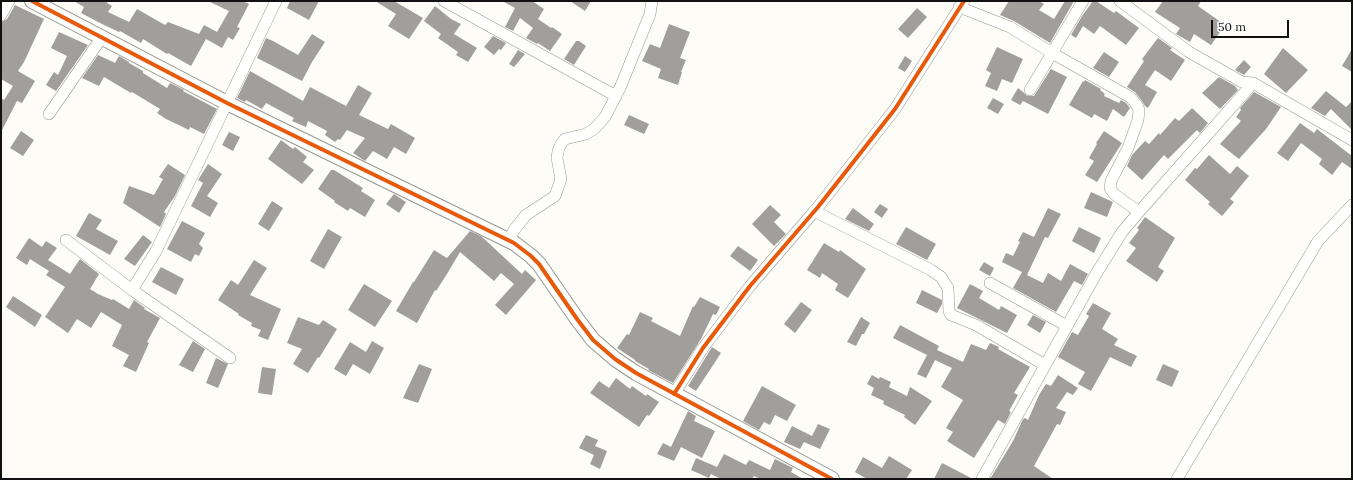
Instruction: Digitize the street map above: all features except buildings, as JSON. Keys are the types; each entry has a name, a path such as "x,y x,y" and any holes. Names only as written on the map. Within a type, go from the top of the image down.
{"street":[{"path":"1,15 8,1"},
{"path":"32,1 227,103 508,240 523,249 539,264 577,319 593,340 604,350 636,373 832,479"},
{"path":"132,290 156,251 276,1"},
{"path":"444,1 616,96"},
{"path":"508,240 526,215 555,196 561,179 557,158 561,144 565,139 586,134 594,129 605,117 616,96 650,14 652,1"},
{"path":"1030,90 1083,1"},
{"path":"1120,1 1189,52 1242,82 1253,84 1352,140"},
{"path":"674,394 703,348 750,286 814,211 895,109 961,4 971,12 1010,27 1052,54 1130,97 1137,104 1138,120 1136,128 1110,184 1110,190 1139,212"},
{"path":"49,114 102,37"},
{"path":"982,479 1114,244 1139,212 1253,84"},
{"path":"1177,479 1318,241 1352,205"},
{"path":"814,211 931,270 940,277 948,288 949,311 951,315 976,325 1045,365"},
{"path":"66,240 132,290 230,358"},
{"path":"990,283 1067,326"}],"cycle path":[{"path":"32,1 227,103 514,243 539,264 593,340 615,359 636,373 832,479"},
{"path":"674,394 703,348 750,286 818,207 895,109 964,1"}]}
